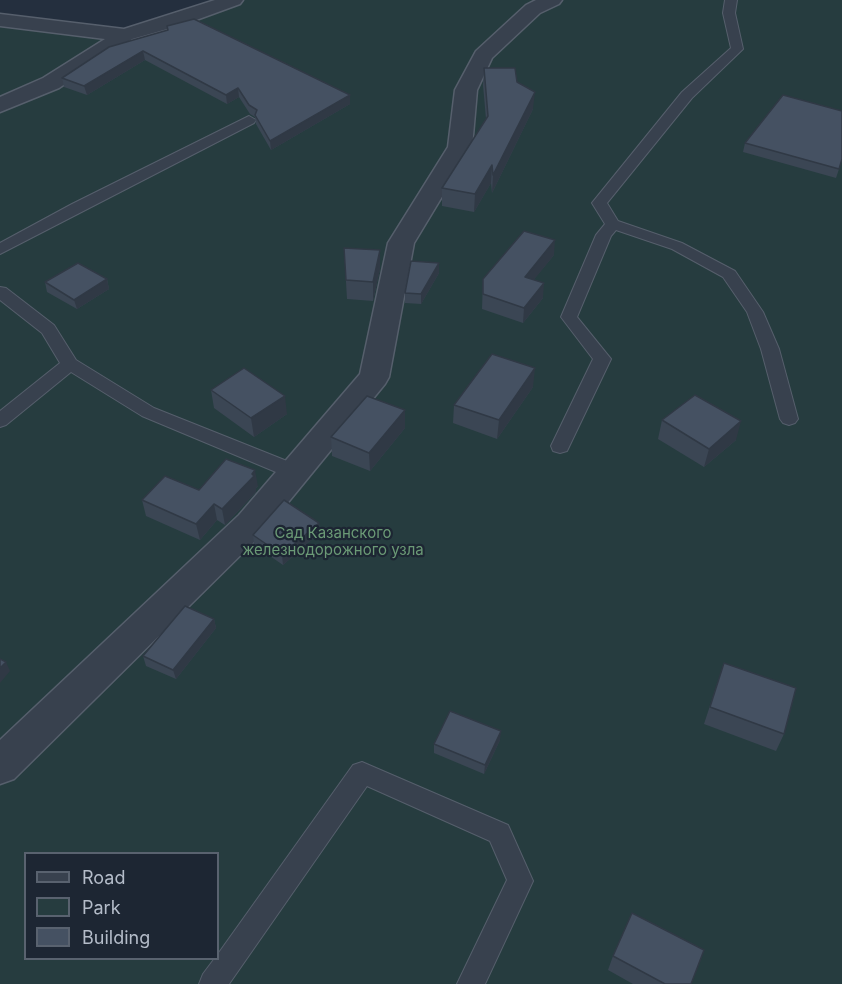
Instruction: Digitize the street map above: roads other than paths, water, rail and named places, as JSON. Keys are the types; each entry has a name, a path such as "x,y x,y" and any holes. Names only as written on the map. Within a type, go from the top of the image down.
{"street":[{"path":"0,105 51,83 125,35 181,20 233,0"},
{"path":"0,766 251,524 374,377 401,243 460,147 466,90 483,55 533,9 552,0"},
{"path":"0,20 125,35"}],"lane":[{"path":"731,0 729,13 737,49 687,95 599,203 613,224 677,246 729,274 755,312 770,349 789,418"},
{"path":"0,249 77,207 249,120"},
{"path":"560,446 602,359 569,317 604,235 613,224"},
{"path":"0,292 48,330 70,364 147,412 295,472"},
{"path":"0,421 70,364"},
{"path":"213,984 362,773 499,833 520,881 471,984"}],"park label":[{"name":"Сад Казанского железнодорожного узла","path":"333,542"}]}
